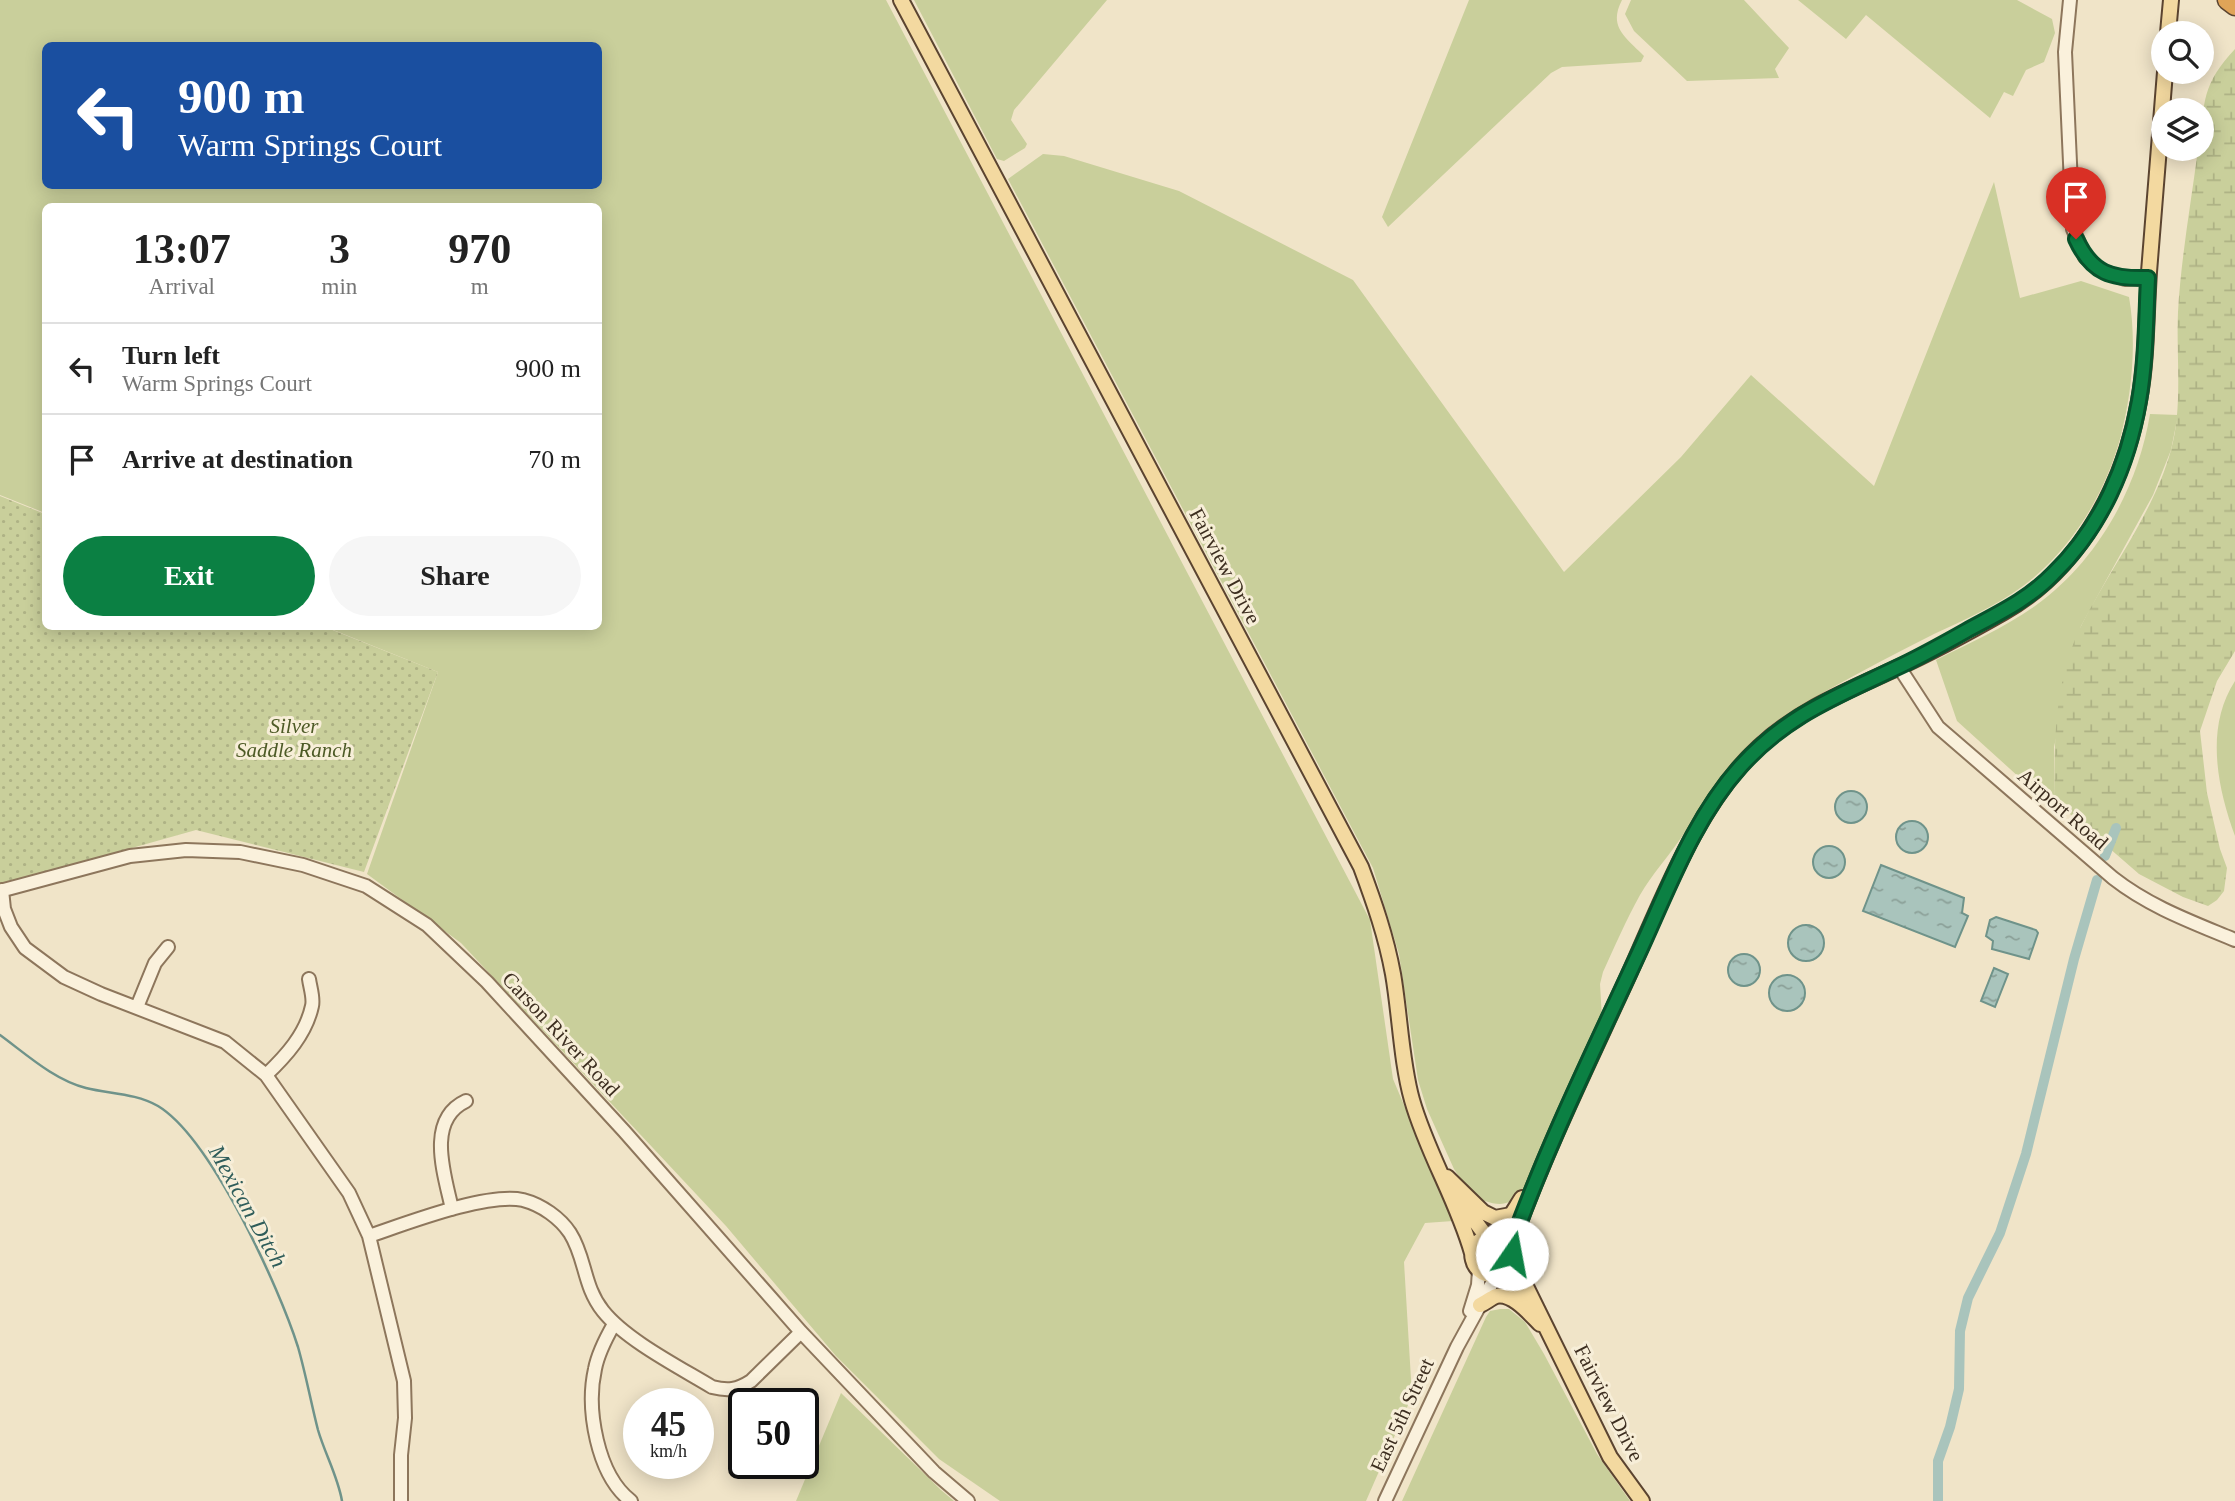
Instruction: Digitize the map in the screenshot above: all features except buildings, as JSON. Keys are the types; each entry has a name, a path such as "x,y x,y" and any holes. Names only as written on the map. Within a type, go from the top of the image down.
{"main road":[{"name":"Fairview Drive","path":"901,0 1361,867 1381,919 1393,973 1412,1098 1431,1155 1489,1235"},
{"path":"2169,21 2170,3"},
{"path":"1534,1181 1502,1227 1476,1242 1472,1253 1473,1261 1479,1270 1489,1275 1499,1274 1510,1265 1511,1252 1534,1181 1687,849 1721,791 1759,747 1799,716 1822,702 1899,667 2024,599 2054,574 2091,528 2112,490 2132,434 2140,398 2164,84"},
{"name":"Fairview Drive","path":"1441,1172 1472,1253"},
{"path":"1441,1172 1483,1212 1495,1217 1511,1215"},
{"path":"1489,1235 1503,1238 1511,1252"},
{"name":"Fairview Drive","path":"1511,1252 1610,1457 1642,1501"},
{"name":"Fairview Drive","path":"1499,1274 1547,1327"},
{"path":"1480,1306 1496,1296 1506,1297 1547,1327"}],"street":[{"path":"2070,0 2065,52 2073,229 2085,257 2100,270 2125,279 2148,278"},
{"name":"Airport Road","path":"1899,667 1937,727 2113,878 2151,904 2235,940"},
{"name":"Carson River Road","path":"1,891 130,856 186,850 240,852 303,865 366,886 427,925 487,982 624,1131 801,1332 926,1464 968,1501"},
{"path":"1,891 11,927 25,948 64,977 225,1042 266,1075 349,1193 369,1236 404,1381 401,1501"},
{"path":"138,1007 155,963 169,947"},
{"path":"266,1075 289,1052 303,1029 313,1004 309,979"},
{"path":"452,1209 441,1139 446,1118 466,1101"},
{"path":"369,1236 452,1209 508,1199 522,1200 546,1210 556,1217 571,1236 578,1248 593,1297 614,1324 712,1387 728,1391 751,1381 801,1332"},
{"name":"East 5th Street","path":"1457,1347 1477,1292 1479,1270"},
{"name":"East 5th Street","path":"1385,1501 1457,1347 1499,1274"},
{"path":"614,1324 600,1351 595,1368 592,1402 604,1466 618,1489 631,1501"}],"green space":[{"path":"0,0 886,0 1370,920 1393,1079 1453,1221 1425,1223 1404,1262 1412,1396 1366,1501 1000,1501 939,1459 836,1356 726,1226 461,943 367,874 438,672 333,630 602,630 602,203 42,203 42,512 0,495"},
{"path":"914,0 1107,0 1014,110 1011,120 1027,144 1004,161 997,159"},
{"path":"1469,0 1622,0 1618,9 1618,25 1625,37 1644,56 1641,62 1562,67 1551,73 1388,227 1382,217"},
{"path":"1631,0 1744,0 1789,48 1775,69 1779,78 1687,81 1634,31 1625,14"},
{"path":"1798,0 2017,0 2052,19 2055,33 2044,62 2026,70 2013,96 2004,92 1990,118 1866,15 1846,39"},
{"path":"2235,49 2235,651 2217,681 2200,731 2207,793 2227,868 2224,891 2208,906 2183,897 2139,874 2055,801 2055,755 2061,689 2073,645 2093,603 2154,495 2175,434 2179,292 2184,251 2196,161 2214,161 2214,98 2205,98 2206,94 2210,84 2214,84 2214,76"},
{"path":"1043,154 1064,156 1179,191 1353,280 1564,572 1681,457 1751,375 1874,486 1994,182 2020,298 2081,281 2129,297 2133,350 2130,386 2120,439 2105,481 2071,539 2040,572 2013,593 1826,691 1783,716 1748,745 1718,783 1635,904 1603,972 1600,984 1602,1018 1521,1194 1508,1202 1495,1204 1485,1201 1481,1205 1454,1169 1427,1109 1418,1080 1399,954 1373,868 1008,179"},
{"path":"2150,414 2178,415 2171,450 2153,495 2081,626 2054,747 2055,801 2051,806 1957,721 1936,660 2023,614 2057,588 2077,568 2111,521 2125,496 2136,469"},
{"name":"Silver Saddle Ranch","path":"0,496 42,513 42,630 333,630 438,672 364,872 196,830 0,885"},
{"path":"2235,681 2235,836 2219,778 2217,737 2226,699"},
{"path":"1509,1309 1525,1322 1597,1454 1630,1501 1402,1501 1486,1317 1490,1311"},
{"path":"841,1393 954,1501 796,1501 805,1479 819,1479 819,1446"}],"water":[{"path":"1851,791 1862,796 1867,807 1862,818 1851,823 1840,818 1835,807 1840,796"},
{"path":"1912,821 1923,826 1928,837 1923,848 1912,853 1901,848 1896,837 1901,826"},
{"path":"1829,846 1840,851 1845,862 1840,873 1829,878 1818,873 1813,862 1818,851"},
{"path":"1881,865 1964,898 1962,913 1968,916 1955,947 1863,911"},
{"path":"1996,917 2036,930 2038,933 2029,959 1992,949 1993,941 1986,936 1990,920"},
{"path":"1806,925 1819,930 1824,943 1819,956 1806,961 1793,956 1788,943 1793,930"},
{"path":"1744,954 1755,959 1760,970 1755,981 1744,986 1733,981 1728,970 1733,959"},
{"path":"1994,968 2008,974 1995,1007 1981,1001"},
{"path":"1787,975 1800,980 1805,993 1800,1006 1787,1011 1774,1006 1769,993 1774,980"}],"waterway":[{"path":"2105,856 2116,828"},
{"path":"1938,1501 1938,1461 1959,1389 1960,1331 1968,1298 2000,1233 2026,1154 2074,959 2097,880"},
{"name":"Mexican Ditch","path":"0,1035 41,1066 74,1084 131,1096 158,1106 178,1123 200,1149 241,1216 289,1321 301,1357 318,1430 342,1501"}],"route":[{"path":"1512,1254 1511,1246 1534,1181 1687,849 1710,807 1739,768 1786,724 1822,702 1899,667 2024,599 2054,574 2091,528 2101,511 2123,463 2140,398 2148,278 2125,279 2100,270 2085,257 2076,239"}]}
